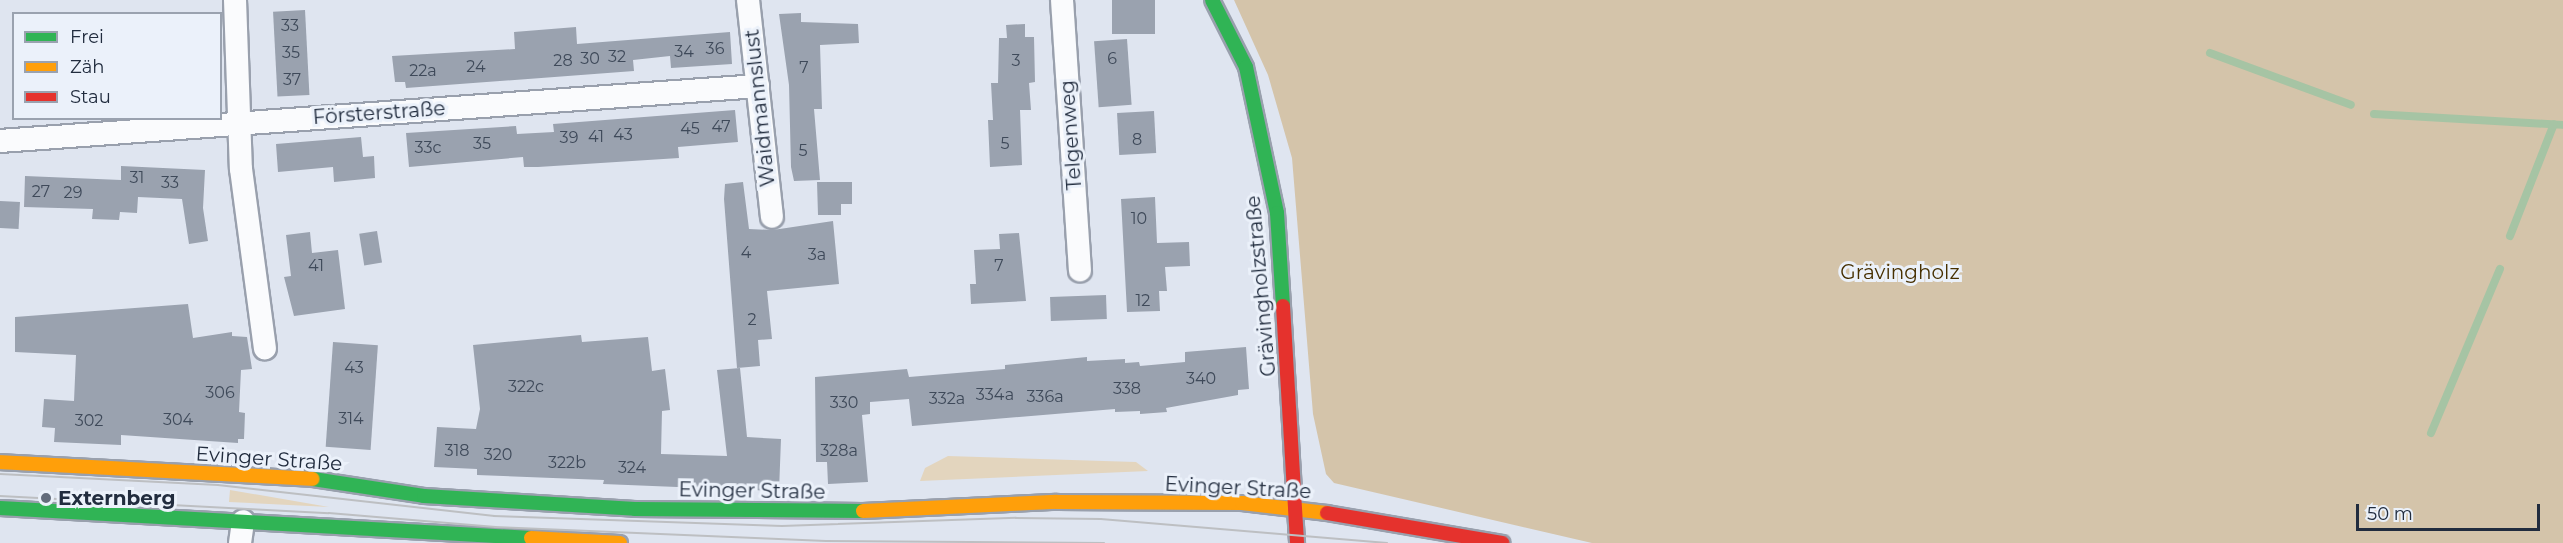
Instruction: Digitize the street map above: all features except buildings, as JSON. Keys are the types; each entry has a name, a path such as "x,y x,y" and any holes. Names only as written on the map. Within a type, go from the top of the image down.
{"main road":[{"name":"Grävingholzstraße","path":"1212,0 1246,67 1277,213 1297,543"},
{"name":"Evinger Straße","path":"0,462 297,477 424,496 635,509 891,511 1057,502 1242,503 1453,531 1502,543"},
{"path":"0,508 620,543"}],"street":[{"path":"235,0 237,124 245,211 265,348"},
{"name":"Waidmannslust","path":"748,0 772,217"},
{"name":"Telgenweg","path":"1062,0 1080,270"},
{"name":"Försterstraße","path":"0,141 758,86"},
{"path":"240,543 243,521"}],"shaded area":[{"path":"948,456 1136,462 1148,471 920,481 925,468"},
{"path":"230,490 329,507 229,502"}],"green space":[{"name":"Grävingholz","path":"1234,0 2563,0 2563,543 1592,543 1334,483 1326,474 1313,414 1292,158 1268,75"}],"waterway":[{"path":"2210,53 2351,105"},
{"path":"2374,114 2563,125"},
{"path":"2510,236 2554,124"},
{"path":"2431,433 2500,269"}],"tram line":[{"path":"0,474 218,485 494,516 782,526 1016,518 1101,519 1387,543"},
{"path":"0,496 329,513 495,527 826,541 1104,543"}],"traffic: fast":[{"path":"1212,0 1246,67 1277,213 1283,306"},
{"path":"313,479 424,496 635,509 863,511"},
{"path":"0,508 531,538"}],"traffic: slow":[{"path":"0,462 313,479"},
{"path":"863,511 1057,502 1242,503 1327,513"},
{"path":"531,538 620,543"}],"traffic: jam":[{"path":"1283,306 1297,543"},
{"path":"1327,513 1502,543"}],"place":[{"name":"Externberg","path":"46,498"}]}
